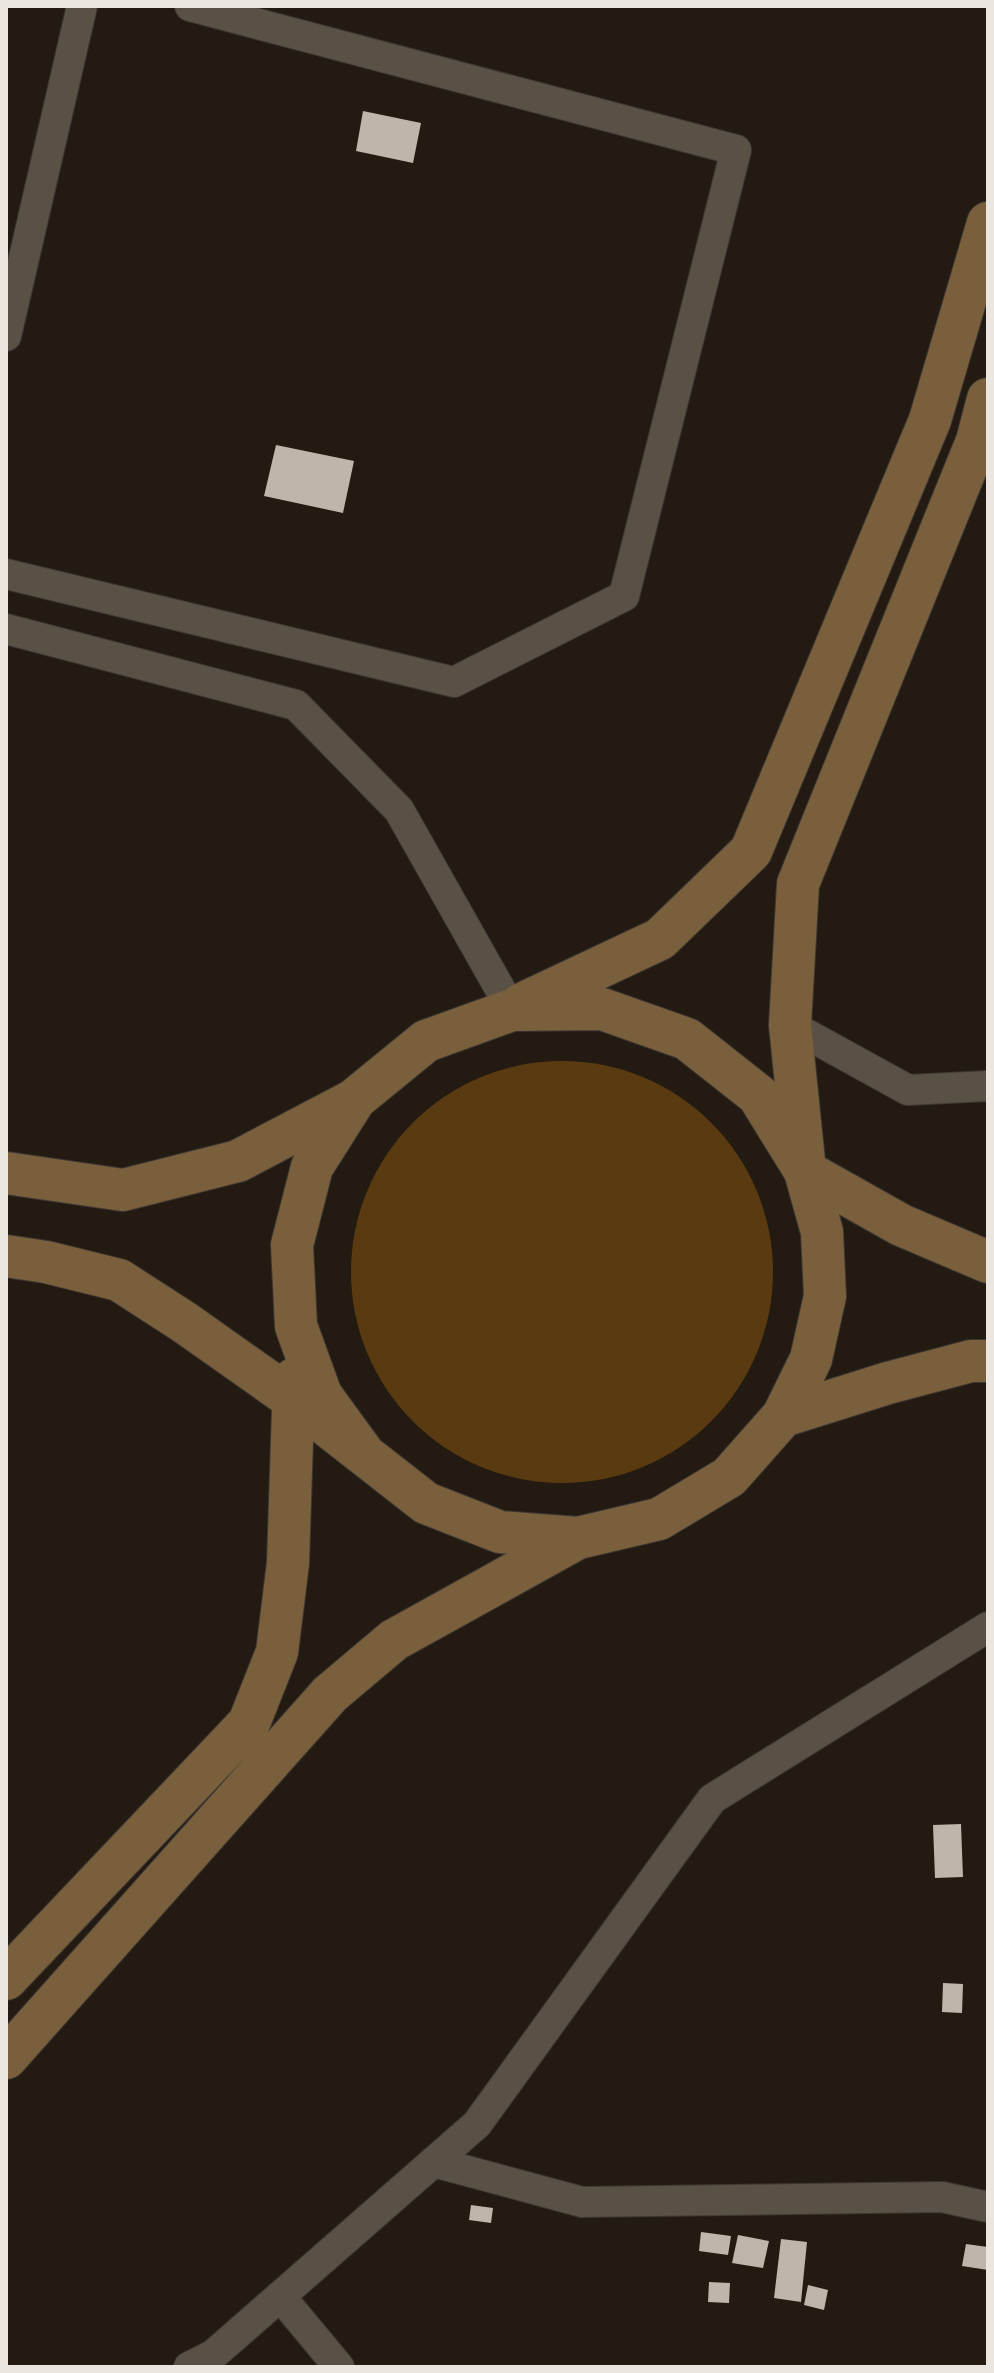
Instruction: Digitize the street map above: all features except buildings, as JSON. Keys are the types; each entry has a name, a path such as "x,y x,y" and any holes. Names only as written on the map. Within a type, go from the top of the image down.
{"main road":[{"path":"6,1173 123,1190 238,1161 355,1099 426,1041 512,1010 660,939 751,851 930,420 988,223"},
{"path":"6,2058 330,1694 394,1640 578,1538 659,1519 729,1477 783,1416 811,1359 825,1296 822,1232 805,1171 790,1025 798,884 977,441 988,399"},
{"path":"512,1010 602,1009 687,1039 758,1095 805,1171 901,1225 988,1262"},
{"path":"6,1979 249,1723 277,1652 288,1563 296,1326 292,1245 312,1167 355,1099"},
{"path":"6,1256 46,1262 119,1280 293,1399 426,1503 500,1532 578,1538"},
{"path":"296,1326 321,1395 364,1454"},
{"path":"783,1416 888,1383 971,1361 988,1361"}],"street":[{"path":"6,336 82,6"},
{"path":"6,574 454,682 624,596 736,150 190,6"},
{"path":"6,629 296,705 399,810 512,1010"},
{"path":"790,1025 908,1090 988,1086"},
{"path":"189,2367 213,2355 477,2124 712,1799 988,1627"},
{"path":"434,2162 582,2202 942,2197 988,2207"},
{"path":"280,2296 339,2367"},
{"path":"299,2320 316,2367"}],"shaded area":[{"path":"562,1061 603,1065 643,1077 679,1097 711,1123 737,1155 757,1191 769,1231 773,1272 769,1313 757,1353 737,1389 711,1421 679,1447 643,1467 603,1479 562,1483 521,1479 481,1467 445,1447 413,1421 387,1389 367,1353 355,1313 351,1272 355,1231 367,1191 387,1155 413,1123 445,1097 481,1077 521,1065"}]}
